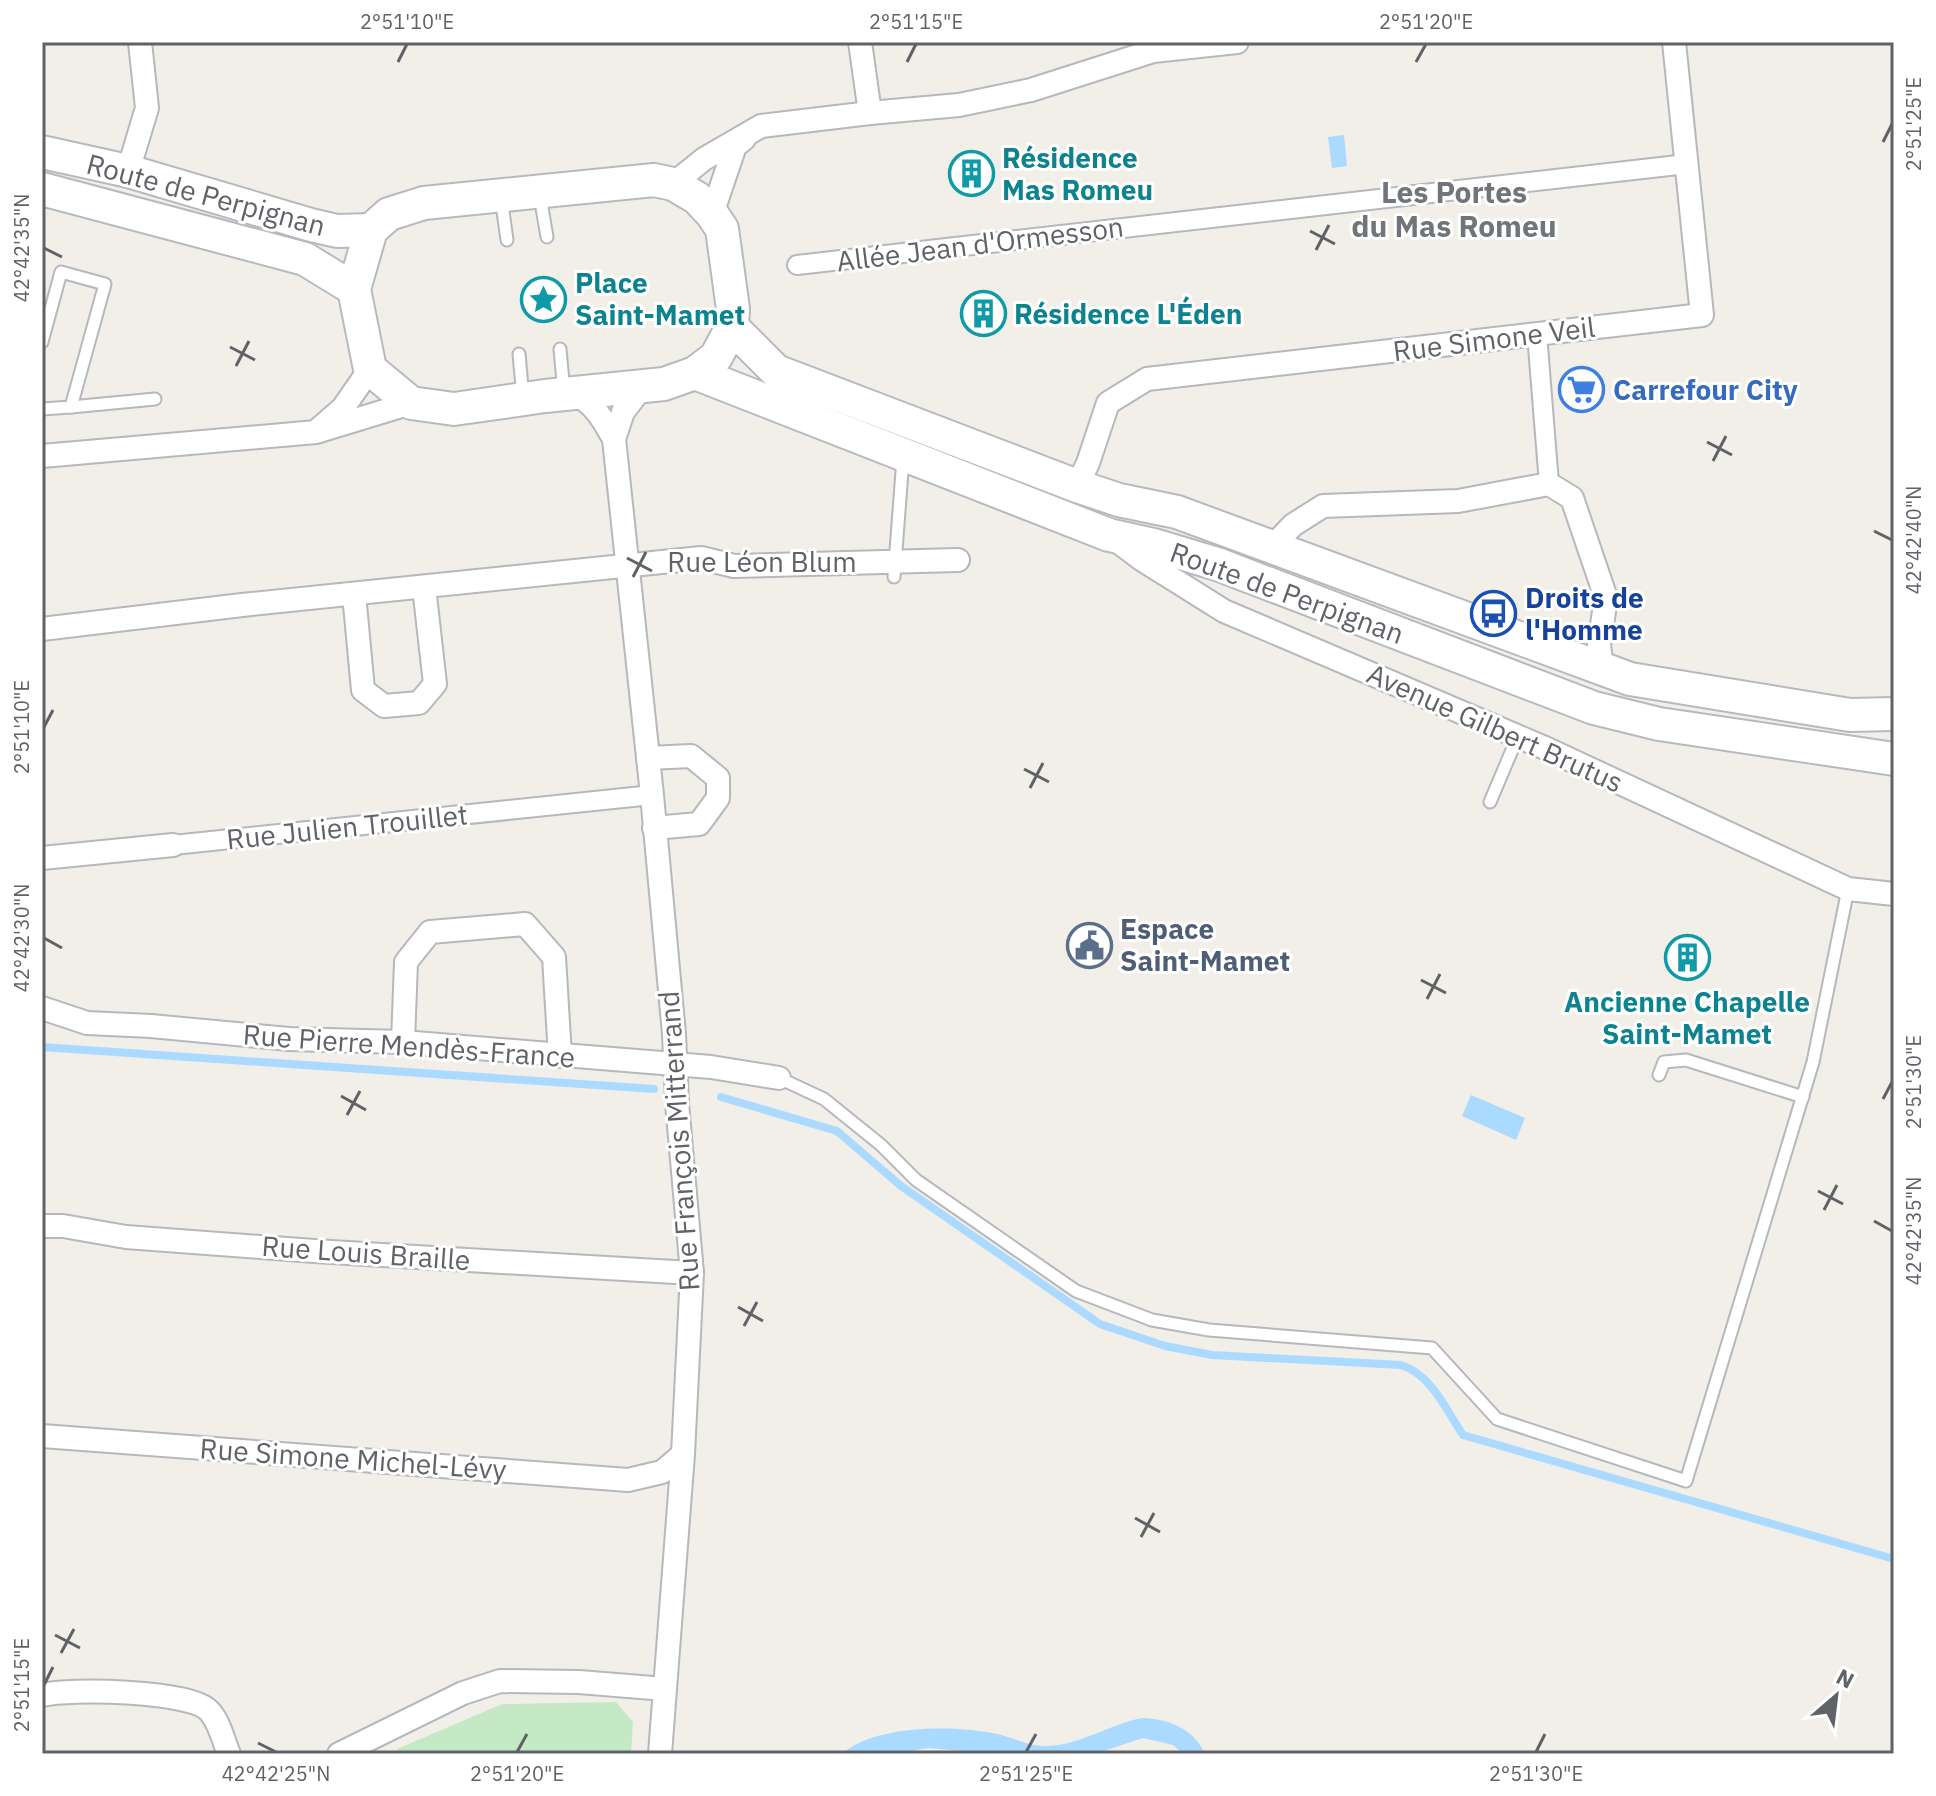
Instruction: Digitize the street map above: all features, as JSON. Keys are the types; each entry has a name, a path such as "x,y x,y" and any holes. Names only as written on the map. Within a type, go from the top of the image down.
{"main road":[{"name":"Route de Perpignan","path":"42,152 128,171 311,225 337,231 371,230"},
{"path":"654,180 673,184 697,198 722,229 733,309 732,327 716,357 695,373 664,384 454,409 411,403 370,369 354,289 371,230 389,214 424,203 654,180"},
{"name":"Route de Perpignan","path":"42,189 305,259 354,289"},
{"name":"Route de Perpignan","path":"732,327 776,371 1077,486 1119,500 1177,512 1630,679 1850,715 1894,714"},
{"name":"Route de Perpignan","path":"695,373 1109,535 1217,564 1594,708 1659,724 1894,759"}],"street":[{"path":"128,171 147,108 140,42"},
{"path":"860,42 870,113"},
{"path":"673,184 704,159 761,126 959,105 1031,90 1153,51 1237,42"},
{"name":"Rue Simone Veil","path":"1077,486 1108,403 1147,379 1702,315 1674,42"},
{"path":"712,214 735,146 761,126"},
{"name":"Allée Jean d'Ormesson","path":"797,265 1687,164"},
{"path":"1537,334 1549,484"},
{"path":"316,432 343,408 370,369"},
{"path":"614,439 623,412 642,387"},
{"name":"Rue François Mitterrand","path":"568,394 580,396 602,417 614,439 652,795 692,1273 683,1454 660,1754"},
{"path":"42,456 316,432 411,403"},
{"path":"1272,547 1293,525 1323,506 1458,501 1549,484 1572,498 1606,598 1599,645 1601,660 1612,673"},
{"name":"Avenue Gilbert Brutus","path":"1109,535 1224,611 1518,736 1848,889 1894,894"},
{"name":"Rue Léon Blum","path":"42,629 701,558 734,566 895,569 958,560"},
{"path":"354,594 363,690 384,706 419,703 435,684 424,587"},
{"path":"648,758 691,756 718,778 718,798 699,824 654,828"},
{"name":"Rue Julien Trouillet","path":"42,858 652,795"},
{"path":"403,1042 406,962 430,932 525,924 554,957 560,1056"},
{"name":"Rue Pierre Mendès-France","path":"42,1008 87,1023 289,1039 403,1042 675,1064 779,1078"},
{"name":"Rue Louis Braille","path":"42,1226 63,1226 126,1237 299,1250 692,1273"},
{"name":"Rue Simone Michel-Lévy","path":"42,1436 628,1480 662,1472 683,1454"},
{"path":"339,1754 463,1693 500,1681 579,1682 665,1689"},
{"path":"42,1695 107,1693 180,1697 196,1701 213,1715 229,1754"}],"lane":[{"path":"540,191 547,237"},
{"path":"501,195 507,240"},
{"path":"42,342 61,272 105,284 71,407"},
{"path":"560,349 568,394"},
{"path":"519,354 523,399"},
{"path":"42,409 155,399"},
{"path":"895,569 903,456"},
{"path":"1490,802 1518,736"},
{"path":"779,1078 824,1099 881,1145 916,1180 1076,1291 1152,1320 1209,1330 1432,1348 1497,1419 1686,1481 1813,1062 1848,889"},
{"path":"1659,1075 1664,1062 1686,1060 1803,1097"}],"green space":[{"path":"616,1702 633,1722 631,1754 400,1754 397,1749 502,1704"}],"water":[{"path":"1344,135 1347,166 1332,168 1328,137"},
{"path":"1471,1095 1525,1118 1516,1140 1462,1116"},
{"path":"1142,1718 1162,1720 1187,1731 1205,1754 1183,1754 1173,1745 1143,1738 1094,1754 996,1754 928,1748 892,1754 842,1754 873,1737 936,1728 976,1730 1032,1744 1058,1745"}],"waterway":[{"path":"42,1047 654,1089"},
{"path":"721,1097 837,1131 901,1186 1100,1324 1165,1346 1212,1355 1401,1365 1430,1385 1463,1435 1894,1559"}],"place":[{"name":"Résidence Mas Romeu","path":"971,174"},
{"name":"Place Saint-Mamet","path":"544,299"},
{"name":"Résidence L'Éden","path":"983,314"},
{"name":"Carrefour City","path":"1582,390"},
{"name":"Droits de l'Homme","path":"1494,614"},
{"name":"Espace Saint-Mamet","path":"1089,945"},
{"name":"Ancienne Chapelle Saint-Mamet","path":"1687,957"}],"district":[{"name":"Les Portes du Mas Romeu","path":"1454,210"}]}
